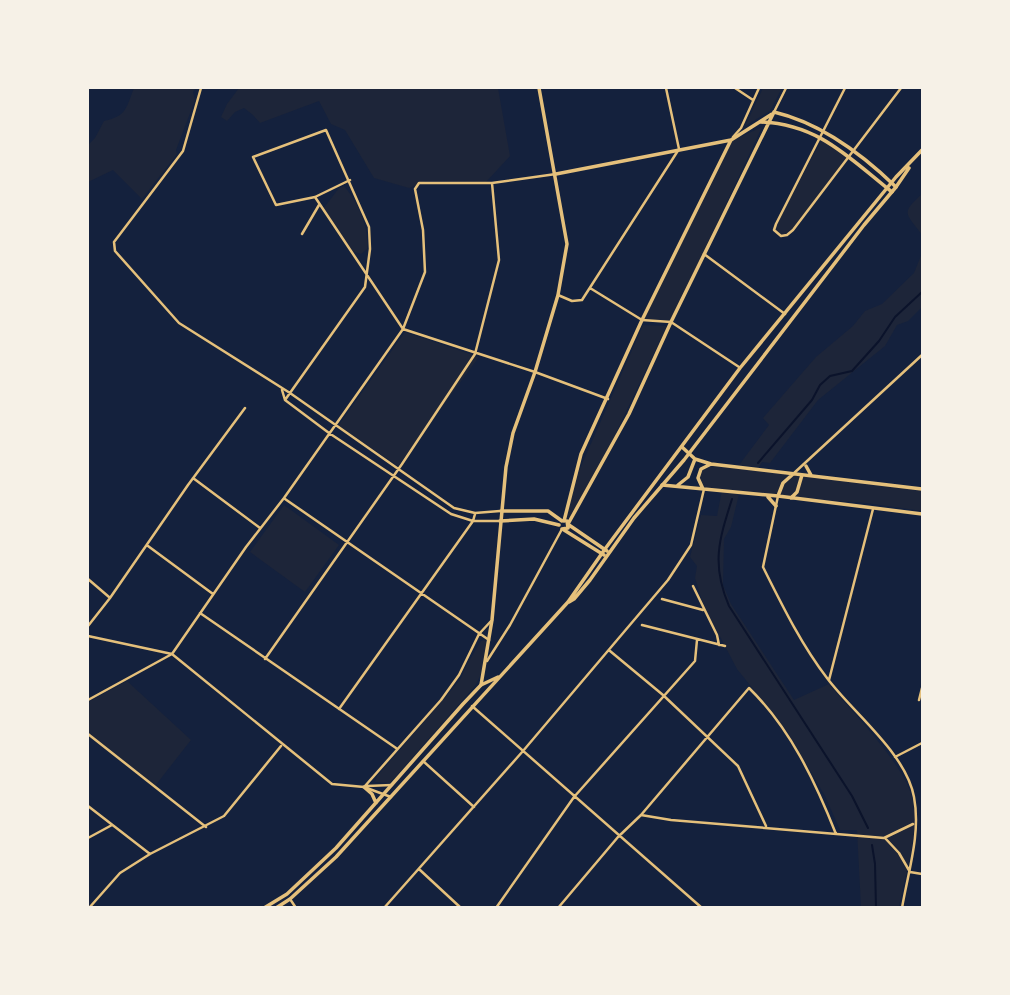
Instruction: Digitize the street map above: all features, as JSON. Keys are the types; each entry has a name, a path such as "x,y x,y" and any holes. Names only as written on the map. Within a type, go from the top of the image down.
{"main road":[{"path":"479,699 492,620 506,467 513,433 558,295 567,244 539,88"},
{"path":"556,174 731,141 774,113"},
{"path":"564,525 629,414 774,113"},
{"path":"774,113 824,130 896,187"},
{"path":"761,121 820,136 892,192"},
{"path":"564,525 581,454 642,320 731,141"},
{"path":"568,602 574,599 740,368 891,182 922,150"},
{"path":"276,908 290,899 336,857 568,602 601,554 607,552 689,454 896,187 911,163"},
{"path":"682,447 695,459 710,464 921,487"},
{"path":"676,486 688,477 695,459"},
{"path":"670,463 670,485"},
{"path":"704,489 698,478 701,469 710,464"},
{"path":"807,464 813,477"},
{"path":"778,496 783,483 793,474"},
{"path":"791,498 797,492 802,475"},
{"path":"663,485 922,514"},
{"path":"767,496 776,506"},
{"path":"501,511 548,511 601,554"},
{"path":"500,521 534,519 564,525 607,552"},
{"path":"264,908 287,894 336,848 481,685 500,676"},
{"path":"364,787 372,794 376,803"}],"street":[{"path":"201,88 183,151 114,242 114,251 179,323 290,394 454,508 475,513 501,511"},
{"path":"558,295 572,302 580,302 679,149 667,89 673,88"},
{"path":"735,88 753,100"},
{"path":"731,141 741,128 759,88"},
{"path":"774,113 786,88"},
{"path":"845,88 776,224 774,230 777,234 783,236 790,233 901,88"},
{"path":"285,400 365,287 370,249 369,227 350,180 326,130 253,158 276,205 315,197 350,180"},
{"path":"88,700 172,654 403,329 425,272 423,230 415,189 419,183 492,183 556,174"},
{"path":"265,659 475,354 499,260 492,183"},
{"path":"315,197 403,329 608,399"},
{"path":"302,234 319,205"},
{"path":"704,254 785,314"},
{"path":"590,288 642,320 671,322 740,368"},
{"path":"793,474 807,464 922,355"},
{"path":"282,390 285,400 329,433 451,514 473,521 500,521"},
{"path":"88,626 244,408"},
{"path":"802,475 807,464"},
{"path":"193,478 260,528"},
{"path":"384,908 420,870 668,580 691,545 704,489"},
{"path":"778,496 763,567 811,656 895,757 912,791 915,823 910,872 902,908"},
{"path":"284,498 489,640"},
{"path":"829,680 873,509"},
{"path":"339,709 473,521 475,513"},
{"path":"487,662 564,525"},
{"path":"147,546 213,594"},
{"path":"88,579 110,598"},
{"path":"693,586 717,635 719,645"},
{"path":"662,599 704,610"},
{"path":"200,613 396,748"},
{"path":"364,787 441,700 459,675 479,634 492,620"},
{"path":"642,625 725,646"},
{"path":"88,636 172,654 332,784 364,787 391,797"},
{"path":"496,908 574,797 695,661 697,639"},
{"path":"610,650 663,695 738,766 767,827"},
{"path":"558,908 748,688 793,744 819,793 836,834"},
{"path":"919,700 922,688"},
{"path":"472,706 702,908"},
{"path":"88,734 206,827"},
{"path":"895,757 922,743"},
{"path":"89,908 120,873 150,854 224,816 282,745"},
{"path":"423,761 474,807"},
{"path":"364,787 370,784 392,785"},
{"path":"88,806 150,854"},
{"path":"641,815 671,820 884,838 915,823"},
{"path":"88,838 112,824"},
{"path":"884,838 899,853 910,872"},
{"path":"420,870 461,908"},
{"path":"910,872 922,874"},
{"path":"290,899 296,908"}],"shaded area":[{"path":"134,88 196,88 193,92 195,100 176,150 177,154 142,199 113,170 88,182 88,145 104,121 117,117 125,110"},
{"path":"239,88 498,88 510,156 486,182 426,181 409,188 374,178 345,130 331,124 319,101 260,123 244,108 235,112 227,121 221,117"},
{"path":"763,88 782,88 770,111 745,126"},
{"path":"762,127 671,322 644,319 731,141"},
{"path":"822,139 849,158 792,229 783,236 777,233 775,227"},
{"path":"344,186 365,224 367,249 361,254 352,251 323,209 339,188"},
{"path":"922,194 922,235 909,218 908,210"},
{"path":"922,253 922,307 908,321 897,325 885,346 818,400 770,463 762,462 759,467 739,465 769,425 763,418 816,357 853,326 865,311 882,304 914,273"},
{"path":"643,325 667,326 602,462 570,519 566,518 579,471"},
{"path":"405,332 479,357 398,466 338,426"},
{"path":"712,466 922,489 922,511 866,503 739,494 731,527 724,539 723,585 731,604 794,700 829,684 890,756 909,787 913,801 914,828 899,907 861,907 857,830 840,830 825,796 787,731 737,669 703,604 695,578 697,566 690,557 701,515 717,516 722,490 704,488 700,478 703,469"},
{"path":"284,505 339,545 305,592 250,552"},
{"path":"484,640 487,643 481,674 475,686 390,783 375,782 377,776 460,680"},
{"path":"127,681 191,740 155,786 88,733 88,702"}],"waterway":[{"path":"758,463 812,400 820,385 830,376 852,371 879,341 895,317 922,292"},
{"path":"732,499 719,552 720,577 729,606 852,796 868,828"},
{"path":"872,845 876,908"}]}
